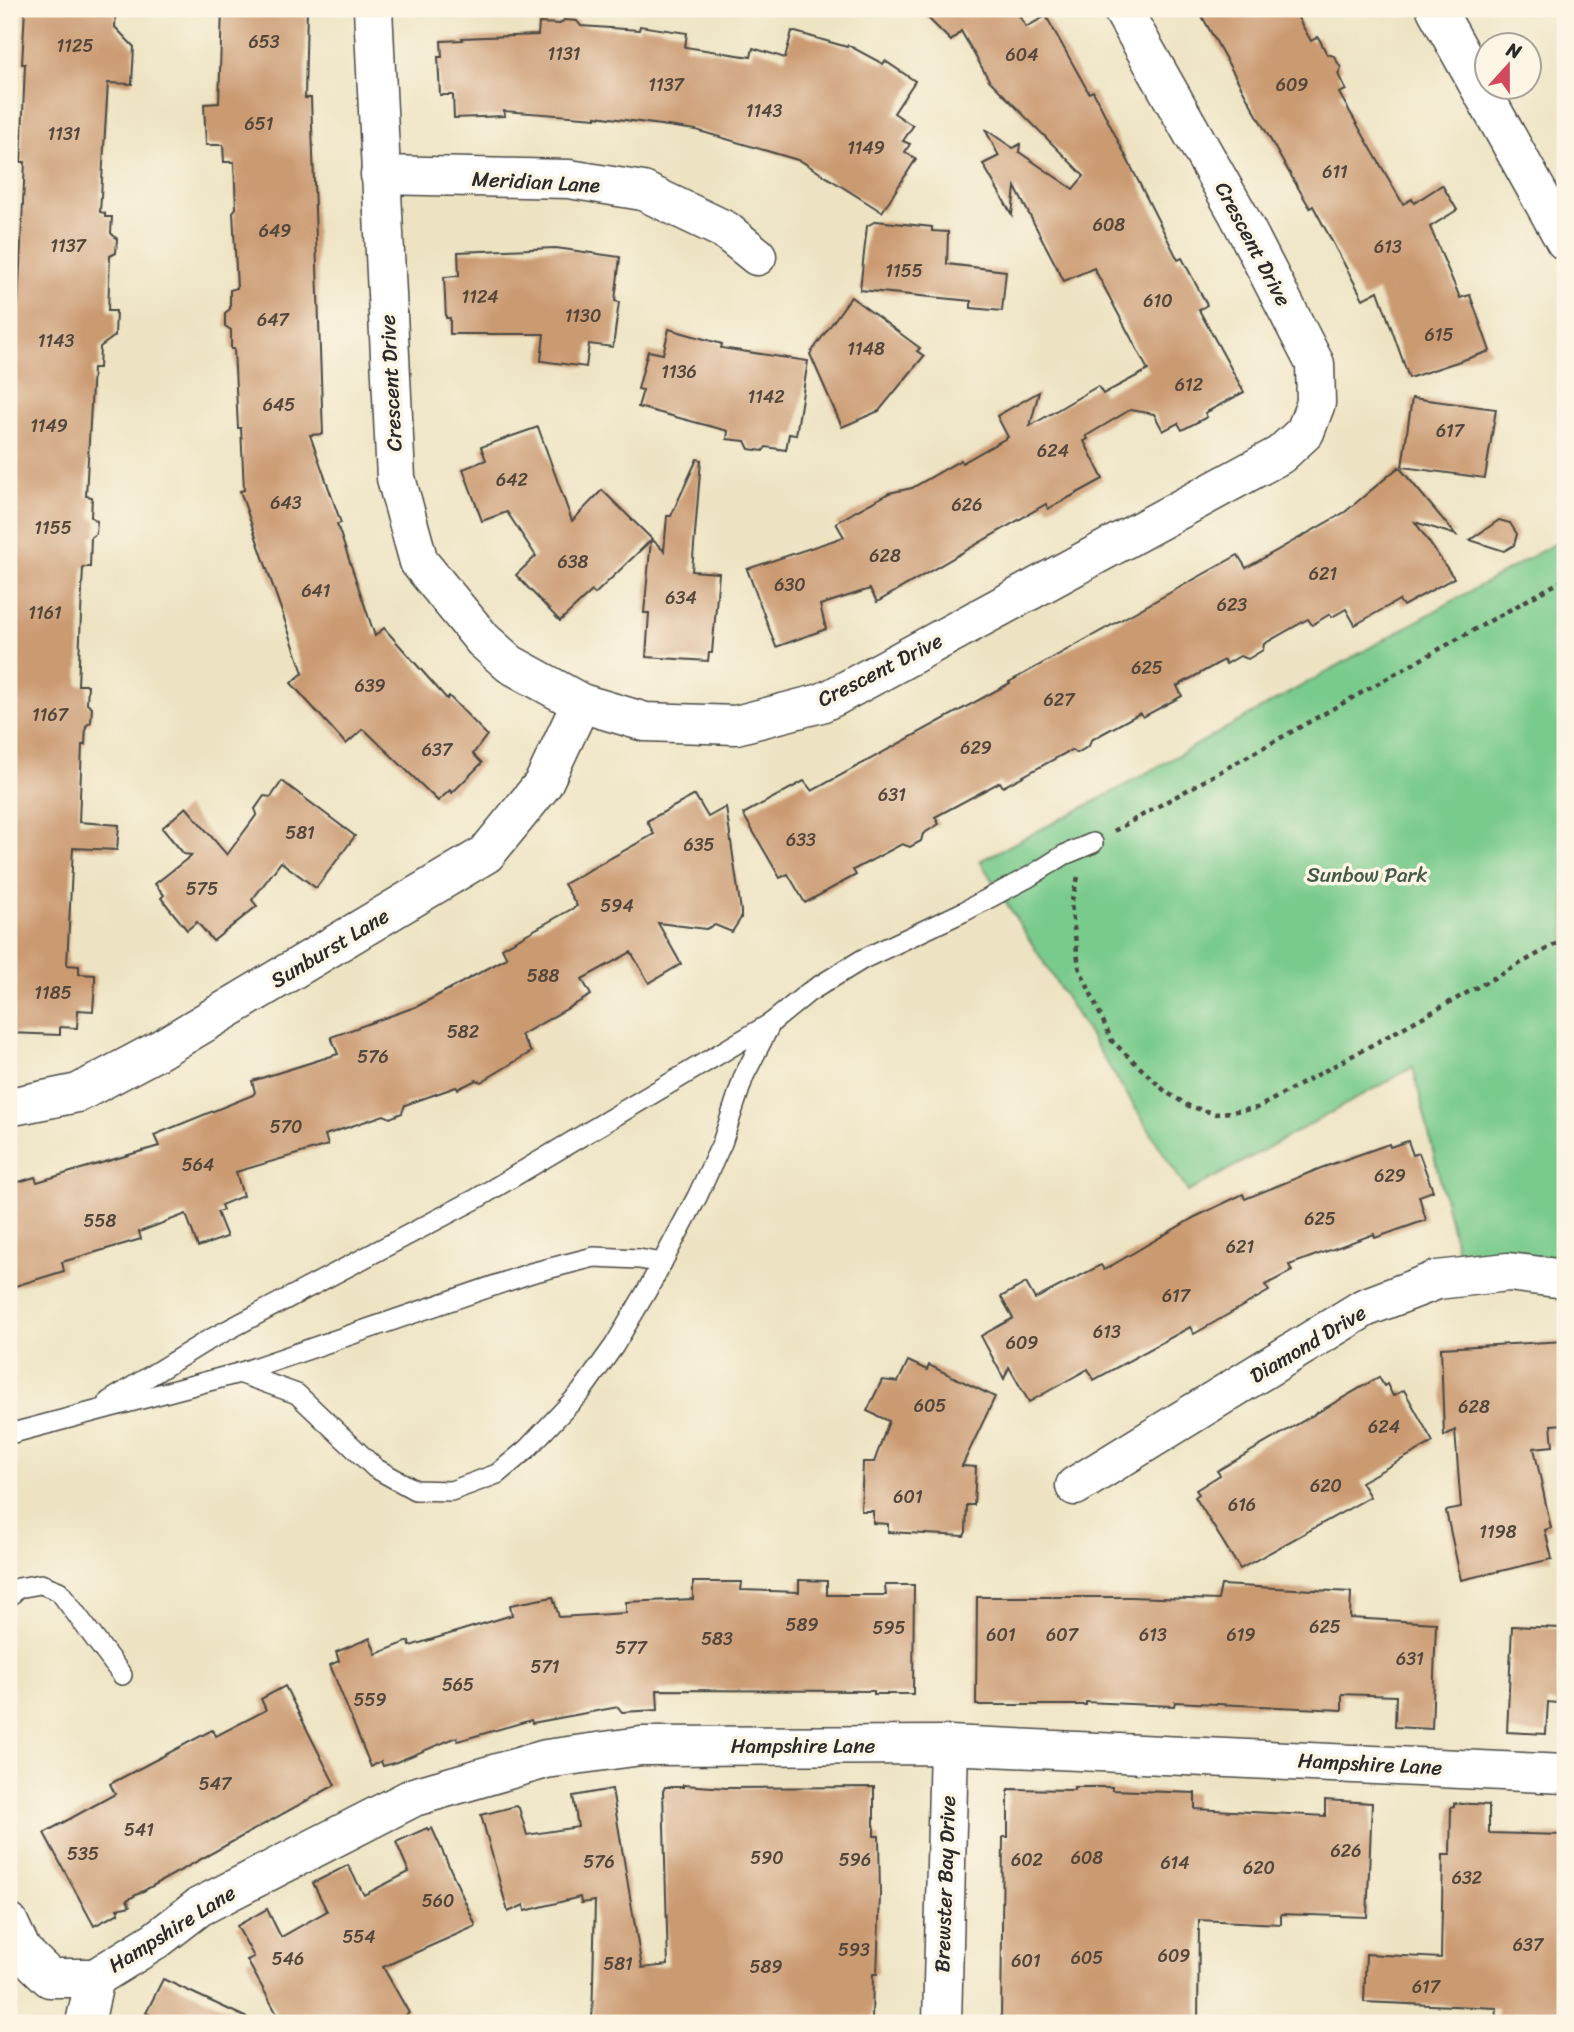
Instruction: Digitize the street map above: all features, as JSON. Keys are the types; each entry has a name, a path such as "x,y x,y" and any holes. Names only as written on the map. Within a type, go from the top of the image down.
{"street":[{"name":"Crescent Drive","path":"373,9 397,478 419,562 483,640 510,664 581,704 645,722 736,725 821,704 1280,455 1305,432 1316,404 1315,364 1238,214 1122,9"},
{"path":"1436,9 1565,241"},
{"name":"Meridian Lane","path":"380,175 569,180 643,191 725,230 757,256"},
{"name":"Sunburst Lane","path":"9,1107 78,1093 90,1087 170,1044 486,854 543,784 581,704"},
{"name":"Diamond Drive","path":"1075,1486 1364,1308 1437,1280 1508,1272 1565,1279"},
{"name":"Hampshire Lane","path":"95,1978 155,1941 199,1907 414,1797 546,1759 641,1746 949,1745 1565,1774"},
{"name":"Brewster Bay Drive","path":"942,2023 949,1745"},
{"path":"9,1923 22,1951 50,1978 95,1978 85,2023"}],"lane":[{"path":"91,1413 205,1342 476,1199 771,1023 809,992 863,959 963,912 1064,855 1093,843"},
{"path":"239,1373 297,1394 375,1468 415,1490 451,1491 497,1475 527,1449 581,1392 614,1346 662,1263 717,1154 744,1076 771,1023"},
{"path":"9,1434 239,1373 531,1273 594,1257 662,1263"},
{"path":"9,1597 18,1588 41,1584 60,1591 122,1675"}],"path":[{"path":"1565,579 1093,843 1081,866 1071,904 1079,967 1112,1041 1167,1092 1189,1106 1216,1114 1257,1108 1565,939"},
{"path":"1556,584 1565,585"}],"green space":[{"name":"Sunbow Park","path":"1565,538 1565,1258 1458,1255 1413,1067 1188,1192 980,861 1109,794"}],"building":[{"path":"25,9 116,9 115,27 134,47 132,84 108,83 100,212 105,213 105,217 112,217 111,233 117,239 116,253 110,256 108,311 116,311 115,336 100,347 99,368 93,368 86,496 92,497 91,517 97,521 96,534 91,537 90,567 83,567 78,685 88,685 87,704 92,708 91,722 86,726 85,745 82,745 79,822 119,825 117,850 73,848 67,965 79,966 79,974 95,975 93,1011 78,1010 77,1028 60,1027 60,1035 9,1033 9,357 12,305 18,306 25,162 21,162"},
{"path":"222,9 307,9 305,98 311,98 323,434 310,435 341,523 337,524 375,636 384,628 447,699 449,696 487,735 473,754 482,763 452,793 450,790 438,801 365,730 346,744 291,683 303,673 240,491 244,490 234,349 231,349 231,330 225,326 225,313 230,309 230,290 237,288 233,212 236,208 234,162 224,162 223,145 206,145 204,104 219,103"},
{"path":"919,9 1015,9 1026,27 1046,16 1089,93 1093,91 1178,260 1182,258 1207,305 1199,310 1244,392 1205,413 1207,417 1182,430 1178,423 1163,431 1154,414 1130,410 1086,436 1088,439 1084,441 1103,479 1048,509 1046,504 877,602 870,589 820,605 826,629 776,647 747,569 844,537 836,523 889,493 912,488 1008,437 997,416 1039,392 1030,426 1098,386 1103,394 1148,370 1094,268 1064,281 1015,187 1012,215 983,164 999,156 985,129 1013,148 1020,144 1019,152 1073,189 1084,176 989,80 961,31 951,41"},
{"path":"1198,9 1293,9 1311,41 1318,37 1327,54 1334,56 1341,68 1338,74 1346,90 1339,93 1403,204 1412,199 1414,203 1442,185 1457,210 1430,227 1460,298 1470,295 1490,351 1409,378 1378,291 1363,299 1313,206 1310,208 1279,155"},
{"path":"564,20 577,21 581,26 639,30 640,26 687,33 685,47 751,57 753,48 785,58 792,31 847,47 848,45 883,64 885,61 915,81 894,113 913,126 903,141 910,144 905,152 916,159 882,212 801,161 696,130 596,116 504,111 505,116 454,118 453,95 440,95 438,57 442,57 441,41 538,35 539,23 560,24"},
{"path":"876,221 932,227 932,231 948,232 947,264 1006,271 1002,311 971,308 971,301 860,290 867,226"},
{"path":"556,248 620,257 615,301 619,302 613,347 589,344 586,367 541,361 544,334 450,334 450,318 446,318 444,277 459,276 458,252"},
{"path":"851,297 920,348 917,351 924,356 879,411 842,427 810,354"},
{"path":"669,329 722,344 721,348 808,361 796,435 789,434 786,450 766,447 763,451 749,449 745,441 727,439 728,431 638,407 643,390 638,389 648,351 663,354"},
{"path":"1412,398 1496,409 1485,478 1402,467"},
{"path":"538,427 572,521 602,490 664,551 667,516 671,516 697,459 701,460 692,571 719,573 712,653 709,653 708,661 646,657 649,613 644,613 651,540 595,594 592,591 560,621 516,575 536,556 507,512 482,521 463,469 486,460 481,447"},
{"path":"1399,467 1456,535 1415,522 1454,578 1403,606 1399,600 1355,625 1346,609 1332,617 1330,614 1312,625 1308,619 1264,644 1263,650 1248,659 1240,656 1226,664 1224,660 1177,686 1182,696 1143,717 1140,713 1091,740 1089,746 1077,753 1071,750 1003,787 1000,782 935,817 939,824 923,834 921,841 910,847 902,844 853,870 856,875 805,903 788,874 780,878 743,814 804,781 812,791 1238,555 1246,568 1345,512"},
{"path":"1499,520 1510,523 1517,534 1514,545 1504,551 1470,540"},
{"path":"282,781 355,836 316,888 281,862 252,900 257,906 213,941 197,922 187,930 161,898 164,895 155,884 192,855 184,854 162,828 186,807 227,855 257,814 255,809 264,796 271,797"},
{"path":"695,795 708,817 726,807 741,911 741,918 732,932 715,925 706,929 658,923 681,964 649,983 631,952 582,979 591,995 521,1035 531,1052 481,1082 476,1080 458,1089 456,1087 405,1105 402,1113 390,1118 384,1115 325,1135 328,1145 236,1172 243,1196 221,1205 223,1210 217,1212 227,1237 198,1247 186,1214 139,1232 141,1239 62,1262 64,1271 9,1288 9,1185 35,1177 37,1182 159,1146 154,1135 253,1095 255,1092 252,1081 338,1054 331,1037 418,1006 507,958 502,948 577,906 564,884 654,834 647,821"},
{"path":"1408,1141 1413,1155 1419,1153 1433,1191 1419,1196 1426,1220 1375,1238 1374,1234 1289,1265 1292,1271 1265,1285 1269,1291 1194,1334 1190,1327 1094,1380 1088,1369 1029,1402 1009,1367 1004,1379 981,1336 1013,1318 1001,1297 1026,1283 1035,1299 1101,1265 1104,1270 1195,1217 1243,1194 1245,1199 1321,1168 1389,1144 1390,1147"},
{"path":"1565,1341 1565,1424 1551,1425 1553,1446 1534,1448 1551,1528 1545,1530 1552,1559 1461,1580 1446,1511 1461,1508 1455,1430 1444,1436 1441,1348"},
{"path":"908,1361 927,1370 929,1365 995,1397 962,1466 976,1467 974,1505 967,1505 964,1536 888,1532 888,1524 873,1523 873,1511 861,1511 863,1462 874,1462 889,1421 867,1411 882,1380 898,1382"},
{"path":"1379,1377 1384,1386 1387,1384 1393,1396 1404,1390 1433,1442 1361,1482 1370,1497 1240,1569 1195,1497 1199,1494 1196,1490 1220,1475 1217,1471"},
{"path":"799,1580 827,1581 827,1595 886,1595 885,1585 914,1585 913,1694 874,1694 874,1691 657,1690 658,1710 622,1712 618,1707 532,1723 531,1720 458,1741 457,1737 394,1763 383,1766 381,1761 371,1767 330,1665 339,1661 336,1652 370,1638 376,1654 409,1641 410,1646 512,1615 510,1605 553,1597 559,1617 626,1613 626,1602 693,1599 693,1582 742,1582 741,1590 799,1592"},
{"path":"1221,1585 1351,1592 1350,1618 1436,1623 1432,1729 1395,1727 1396,1696 1342,1694 1342,1710 1175,1702 1174,1706 1086,1702 1086,1705 976,1705 977,1597 1218,1600"},
{"path":"1512,1626 1560,1628 1557,1703 1548,1702 1546,1734 1507,1732"},
{"path":"285,1686 335,1785 127,1900 130,1906 117,1909 119,1913 94,1926 44,1833 115,1794 110,1784 212,1730 216,1736 266,1710 261,1699"},
{"path":"683,1785 727,1788 874,1787 874,1836 879,1836 880,1895 872,2022 690,2019 690,2022 634,2020 634,2023 592,2023 595,1901 581,1903 580,1897 525,1911 524,1905 508,1912 481,1815 516,1806 527,1835 578,1827 573,1796 612,1789 642,1968 668,1965 663,1791 665,1787"},
{"path":"1074,1787 1195,1793 1195,1809 1325,1816 1325,1800 1372,1803 1367,1917 1281,1914 1281,1924 1199,1920 1198,2023 1001,2023 1003,1837 1008,1837 1008,1789 1074,1790"},
{"path":"1454,1803 1489,1805 1489,1833 1565,1835 1565,2023 1496,2023 1497,2008 1364,2002 1366,1954 1441,1958 1443,1855 1450,1855 1451,1807"},
{"path":"432,1828 476,1926 383,1967 409,2013 406,2015 411,2023 282,2023 247,1960 254,1957 237,1926 267,1909 281,1937 327,1911 313,1883 348,1865 364,1895 409,1872 396,1842"},
{"path":"163,1979 258,2023 168,2023 146,2013"}]}
